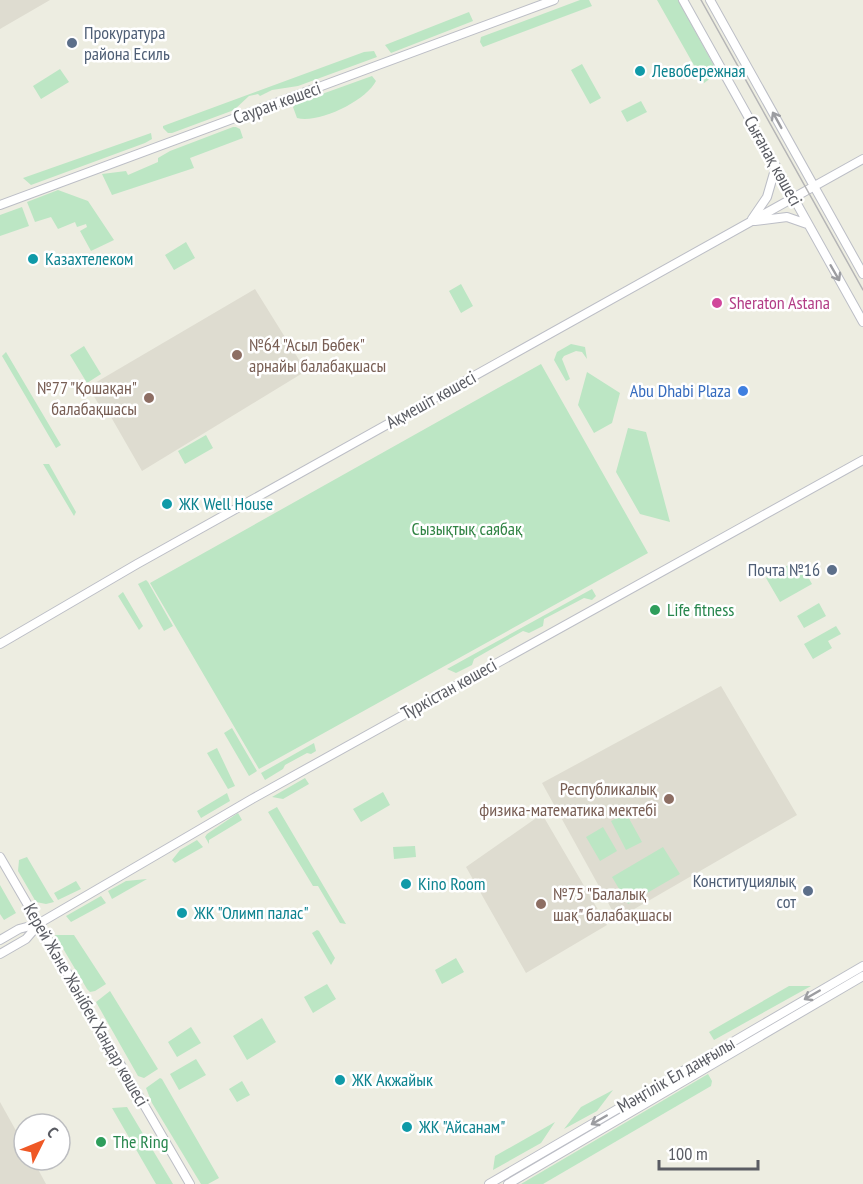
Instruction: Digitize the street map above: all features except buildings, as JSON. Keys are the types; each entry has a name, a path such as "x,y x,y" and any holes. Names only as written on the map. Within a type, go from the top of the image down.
{"main road":[{"name":"Сауран көшесі","path":"0,205 554,0"},
{"name":"Сығанақ көшесі","path":"683,0 863,322"},
{"name":"Сығанақ көшесі","path":"710,0 863,274"},
{"name":"Ақмешіт көшесі","path":"0,644 148,557 863,159"},
{"path":"751,221 767,197 776,166"},
{"path":"751,221 787,217 807,224"},
{"name":"Түркістан көшесі","path":"0,940 19,929 39,924 252,799 863,460"},
{"name":"Керей Және Жәнібек Хандар көшесі","path":"0,857 190,1184"},
{"name":"Түркістан көшесі","path":"0,954 26,939 39,924"},
{"name":"Мәңгілік Ел даңғылы","path":"508,1184 859,976 863,964"},
{"name":"Мәңгілік Ел даңғылы","path":"489,1184 859,976"}],"shaded area":[{"path":"0,0 50,0 0,29"},
{"path":"255,289 306,371 142,471 107,410 103,411 88,387"},
{"name":"Республикалық физика-математика мектебі","path":"721,686 797,815 617,919 542,783"},
{"name":"№75 \"Балалық шақ\" балабақшасы","path":"542,814 607,925 526,973 466,867"},
{"path":"0,1102 12,1124 12,1172 40,1172 46,1184 0,1184"}],"green space":[{"path":"580,0 589,0 592,6 483,47 480,42 481,37"},
{"path":"657,0 678,0 718,73 704,83"},
{"path":"469,12 473,21 468,23 391,53 385,45"},
{"path":"374,51 377,57 298,86 272,90 260,96 258,94 249,96 234,110 172,133 168,133 163,128 163,126 364,52"},
{"path":"582,64 601,98 590,104 571,70"},
{"path":"60,69 69,82 41,99 33,86"},
{"path":"372,76 376,81 371,89 352,103 317,118 297,118 293,107 297,103"},
{"path":"641,101 647,112 627,122 621,111"},
{"path":"233,127 240,129 243,138 190,158 194,168 112,195 102,174 126,171 128,175 158,162 158,158 170,151"},
{"path":"151,133 152,139 145,143 31,185 23,178"},
{"path":"58,190 88,201 114,240 91,251 80,231 87,227 86,224 77,227 75,222 58,229 51,217 35,222 27,202"},
{"path":"22,207 29,226 0,236 0,215"},
{"path":"186,242 195,258 174,270 165,255"},
{"path":"461,284 473,306 461,313 449,291"},
{"path":"571,344 585,347 587,359 582,352 576,351 564,356 562,359 570,379 566,381 554,360 557,352"},
{"path":"84,346 101,374 87,383 70,355"},
{"path":"6,352 61,445 56,448 2,356"},
{"name":"Сызықтық саябақ","path":"541,364 648,553 259,769 150,583"},
{"path":"587,372 620,393 612,423 594,433 578,405"},
{"path":"628,428 646,432 670,522 640,514 616,472"},
{"path":"206,435 213,448 185,464 178,451"},
{"path":"43,464 49,464 76,512 74,516"},
{"path":"790,564 794,572 803,568 812,584 780,602 766,578"},
{"path":"146,580 173,626 164,631 138,584"},
{"path":"592,589 596,596 592,600 584,598 544,619 543,626 529,633 523,631 474,659 472,665 456,673 447,669"},
{"path":"123,592 143,626 139,630 118,596"},
{"path":"819,603 826,616 804,628 797,616"},
{"path":"836,626 841,634 828,641 832,648 813,659 804,644"},
{"path":"232,728 257,771 249,776 224,733"},
{"path":"314,743 316,751 311,754 307,753 285,765 283,769 265,780 261,773"},
{"path":"217,748 235,786 228,789 207,753"},
{"path":"305,778 309,784 283,799 272,797"},
{"path":"383,792 390,805 361,822 353,809"},
{"path":"227,793 230,801 201,818 197,811"},
{"path":"277,807 346,924 340,923 318,886 313,886 268,812"},
{"path":"238,813 242,820 209,840 209,844 205,837 207,834"},
{"path":"626,813 642,842 626,850 611,821"},
{"path":"603,827 617,851 600,861 586,837"},
{"path":"197,840 203,847 175,863 172,860 180,850"},
{"path":"415,846 416,857 394,859 393,847"},
{"path":"663,847 680,874 628,904 612,877"},
{"path":"27,857 54,902 46,904 36,902 18,871 19,860"},
{"path":"147,879 112,899 108,891 126,881"},
{"path":"76,881 81,889 58,900 54,893"},
{"path":"0,885 16,913 4,920 0,914"},
{"path":"101,896 106,903 71,922 66,916"},
{"path":"317,930 335,958 331,965 312,933"},
{"path":"55,935 74,935 106,984 90,992"},
{"path":"456,958 464,972 442,984 435,970"},
{"path":"327,984 336,999 313,1013 304,997"},
{"path":"789,986 811,986 714,1040 709,1032"},
{"path":"110,991 158,1069 144,1078 138,1076 96,1002"},
{"path":"262,1018 276,1042 247,1060 233,1036"},
{"path":"191,1027 201,1043 177,1057 168,1042"},
{"path":"196,1059 206,1075 179,1090 170,1074"},
{"path":"708,1074 712,1081 711,1086 543,1184 521,1184"},
{"path":"160,1078 219,1178 208,1184 201,1184 152,1103 146,1088"},
{"path":"242,1081 250,1095 237,1102 229,1089"},
{"path":"613,1090 597,1111 564,1129 581,1107"},
{"path":"127,1107 173,1184 156,1184 112,1108"},
{"path":"555,1122 541,1143 493,1170 495,1156"}],"tram line":[{"path":"701,0 863,290"}],"place":[{"name":"Прокуратура района Есиль","path":"72,43"},
{"name":"Левобережная","path":"640,71"},
{"name":"Казахтелеком","path":"33,259"},
{"name":"Sheraton Astana","path":"717,303"},
{"name":"№64 \"Асыл Бөбек\" арнайы балабақшасы","path":"237,355"},
{"name":"Abu Dhabi Plaza","path":"743,391"},
{"name":"№77 \"Қошақан\" балабақшасы","path":"149,398"},
{"name":"ЖК Well House","path":"167,504"},
{"name":"Почта №16","path":"832,570"},
{"name":"Life fitness","path":"655,610"},
{"name":"Республикалық физика-математика мектебі","path":"669,799"},
{"name":"Kino Room","path":"406,884"},
{"name":"Конституциялық сот","path":"808,891"},
{"name":"№75 \"Балалық шақ\" балабақшасы","path":"541,904"},
{"name":"ЖК \"Олимп палас\"","path":"182,913"},
{"name":"ЖК Акжайык","path":"340,1080"},
{"name":"ЖК \"Айсанам\"","path":"407,1127"},
{"name":"The Ring","path":"101,1142"}]}
